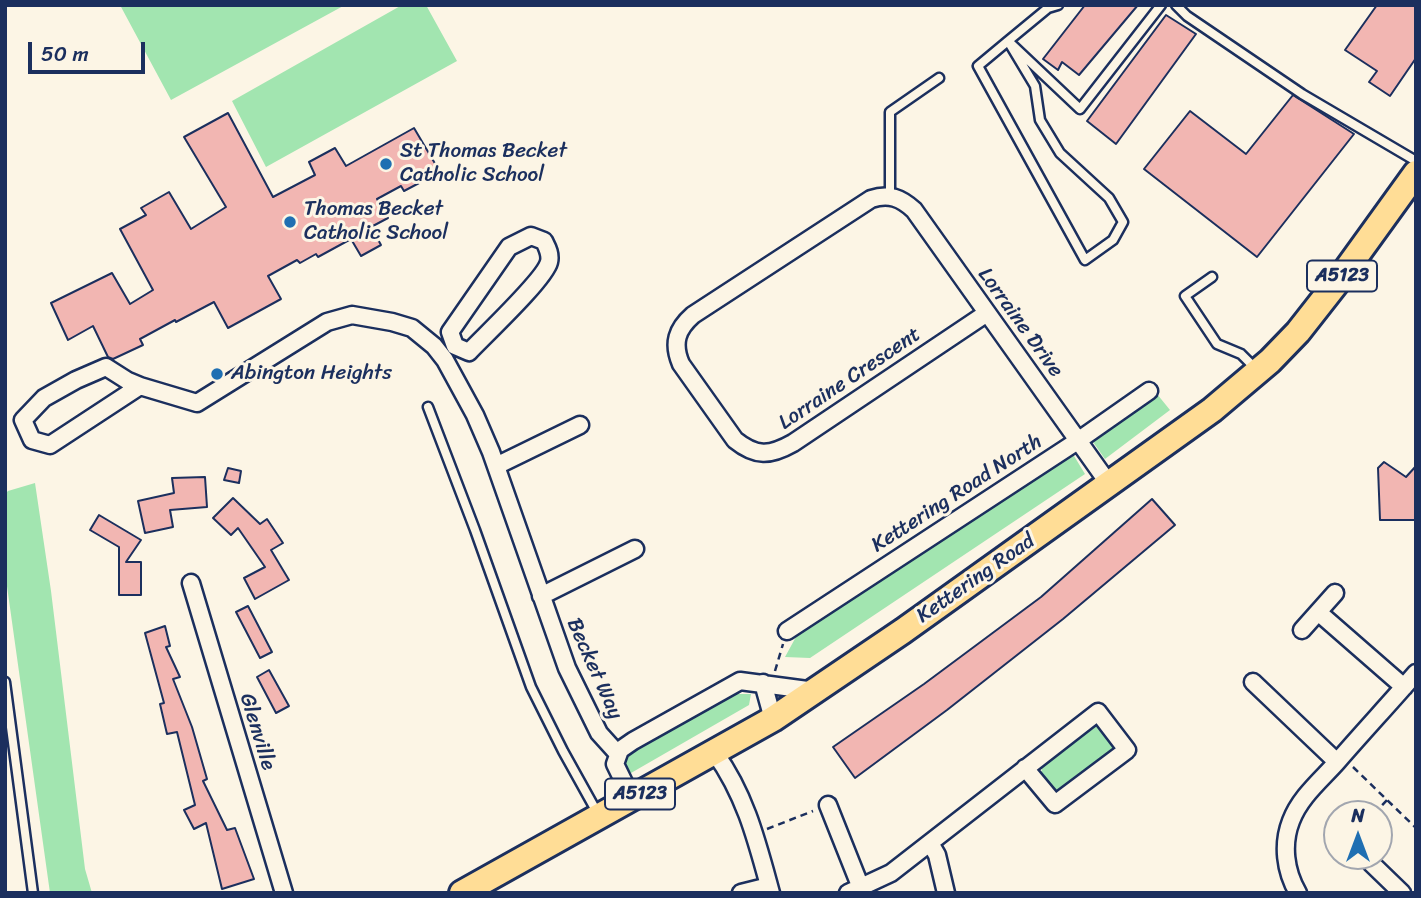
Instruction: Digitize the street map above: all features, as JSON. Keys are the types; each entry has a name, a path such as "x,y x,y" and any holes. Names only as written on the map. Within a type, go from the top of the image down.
{"main road":[{"name":"Kettering Road","path":"462,893 773,719 1212,410 1259,371 1298,332 1416,173"}],"street":[{"name":"Lorraine Crescent","path":"890,196 871,199 693,315 679,331 675,341 681,364 735,440 754,452 767,454 778,451 987,313"},
{"name":"Lorraine Drive","path":"890,196 904,201 914,210 1109,484"},
{"path":"531,236 544,241 549,251 549,262 540,277 469,352 455,346 450,332 509,247 531,236"},
{"name":"Becket Way","path":"140,386 50,445 32,440 23,420 44,398 106,367 140,386 197,403 327,322 352,315 412,328 434,346 445,360 475,415 496,466 567,668 603,740 618,754"},
{"path":"445,360 455,346"},
{"name":"Kettering Road North","path":"787,631 1079,440 1149,391"},
{"path":"496,466 580,425"},
{"path":"541,596 576,581 635,549"},
{"name":"Glenville","path":"191,583 284,893"},
{"path":"1301,630 1335,593"},
{"path":"1318,612 1404,687"},
{"path":"1298,893 1288,872 1286,859 1288,831 1299,806 1416,674"},
{"path":"632,799 616,769 618,754 633,741 735,683 746,681 815,691"},
{"path":"1253,682 1339,759"},
{"path":"760,683 773,719"},
{"path":"828,805 855,891 891,873 930,843 1026,768 1098,712 1126,750 1055,803 1026,768"},
{"path":"715,752 736,785 770,889 741,893"},
{"path":"930,843 937,855 946,893"},
{"path":"1378,870 1402,893"}],"lane":[{"path":"1009,41 1035,86 1040,120 1060,153 1109,198 1123,222 1113,240 1085,260 978,66 1047,7 1058,5"},
{"path":"1009,41 1080,108 1161,5"},
{"path":"1175,5 1187,16 1302,94 1416,161"},
{"path":"890,196 890,113 939,78"},
{"path":"1212,277 1185,296 1217,344 1241,354 1259,371"},
{"path":"428,407 472,520 531,687 600,816"},
{"path":"5,682 33,893"}],"path":[{"path":"760,683 774,674 787,631"},
{"path":"1339,759 1387,800"},
{"path":"754,834 828,805"},
{"path":"1393,806 1416,828"}],"green space":[{"path":"120,5 345,5 171,100"},
{"path":"402,5 426,5 457,61 266,167 232,101"},
{"path":"1157,394 1170,410 1105,459 1093,442"},
{"path":"1071,451 1085,474 810,658 785,657 797,635"},
{"path":"35,483 85,869 92,893 50,893 5,572 5,494"},
{"path":"737,694 751,694 749,705 631,773 619,757"},
{"path":"1101,726 1115,743 1112,755 1061,792 1050,789 1041,774 1043,763 1089,727"}],"building":[{"path":"1085,5 1138,5 1079,75 1062,62 1058,70 1043,59"},
{"path":"1377,5 1416,5 1416,58 1390,96 1369,82 1377,71 1345,50"},
{"path":"1166,15 1196,34 1116,144 1087,121"},
{"path":"1293,95 1354,134 1257,257 1144,169 1190,111 1246,154"},
{"name":"Thomas Becket Catholic School","path":"228,113 273,197 315,175 309,162 335,148 346,166 414,128 440,172 404,191 401,186 377,199 388,218 371,227 381,245 361,256 351,239 318,257 316,254 300,263 297,260 268,276 281,299 228,328 214,302 140,339 143,345 113,359 108,357 93,326 68,340 51,303 112,273 130,304 153,290 120,229 146,215 141,208 169,192 191,229 226,207 184,137"},
{"path":"1384,462 1406,477 1416,466 1416,520 1380,520 1378,468"},
{"path":"228,468 241,471 239,483 224,480"},
{"path":"205,477 207,507 170,510 173,527 145,533 138,501 174,493 172,478"},
{"path":"233,498 260,524 267,519 283,543 271,550 289,580 255,599 244,578 265,567 238,528 231,535 213,518"},
{"path":"1152,499 1175,525 1063,619 855,778 833,747 924,684 1041,597"},
{"path":"99,515 141,540 126,562 141,562 141,595 119,595 119,547 90,530"},
{"path":"248,606 272,652 260,658 236,612"},
{"path":"165,626 170,646 166,647 180,677 173,679 192,727 207,779 203,781 227,830 235,828 254,879 222,889 206,823 194,829 184,810 195,805 177,732 167,734 160,704 164,703 145,633"},
{"path":"269,670 289,706 276,713 257,677"}],"place":[{"name":"St Thomas Becket Catholic School","path":"386,164"},
{"name":"Thomas Becket Catholic School","path":"290,222"},
{"name":"Abington Heights","path":"217,374"}]}
